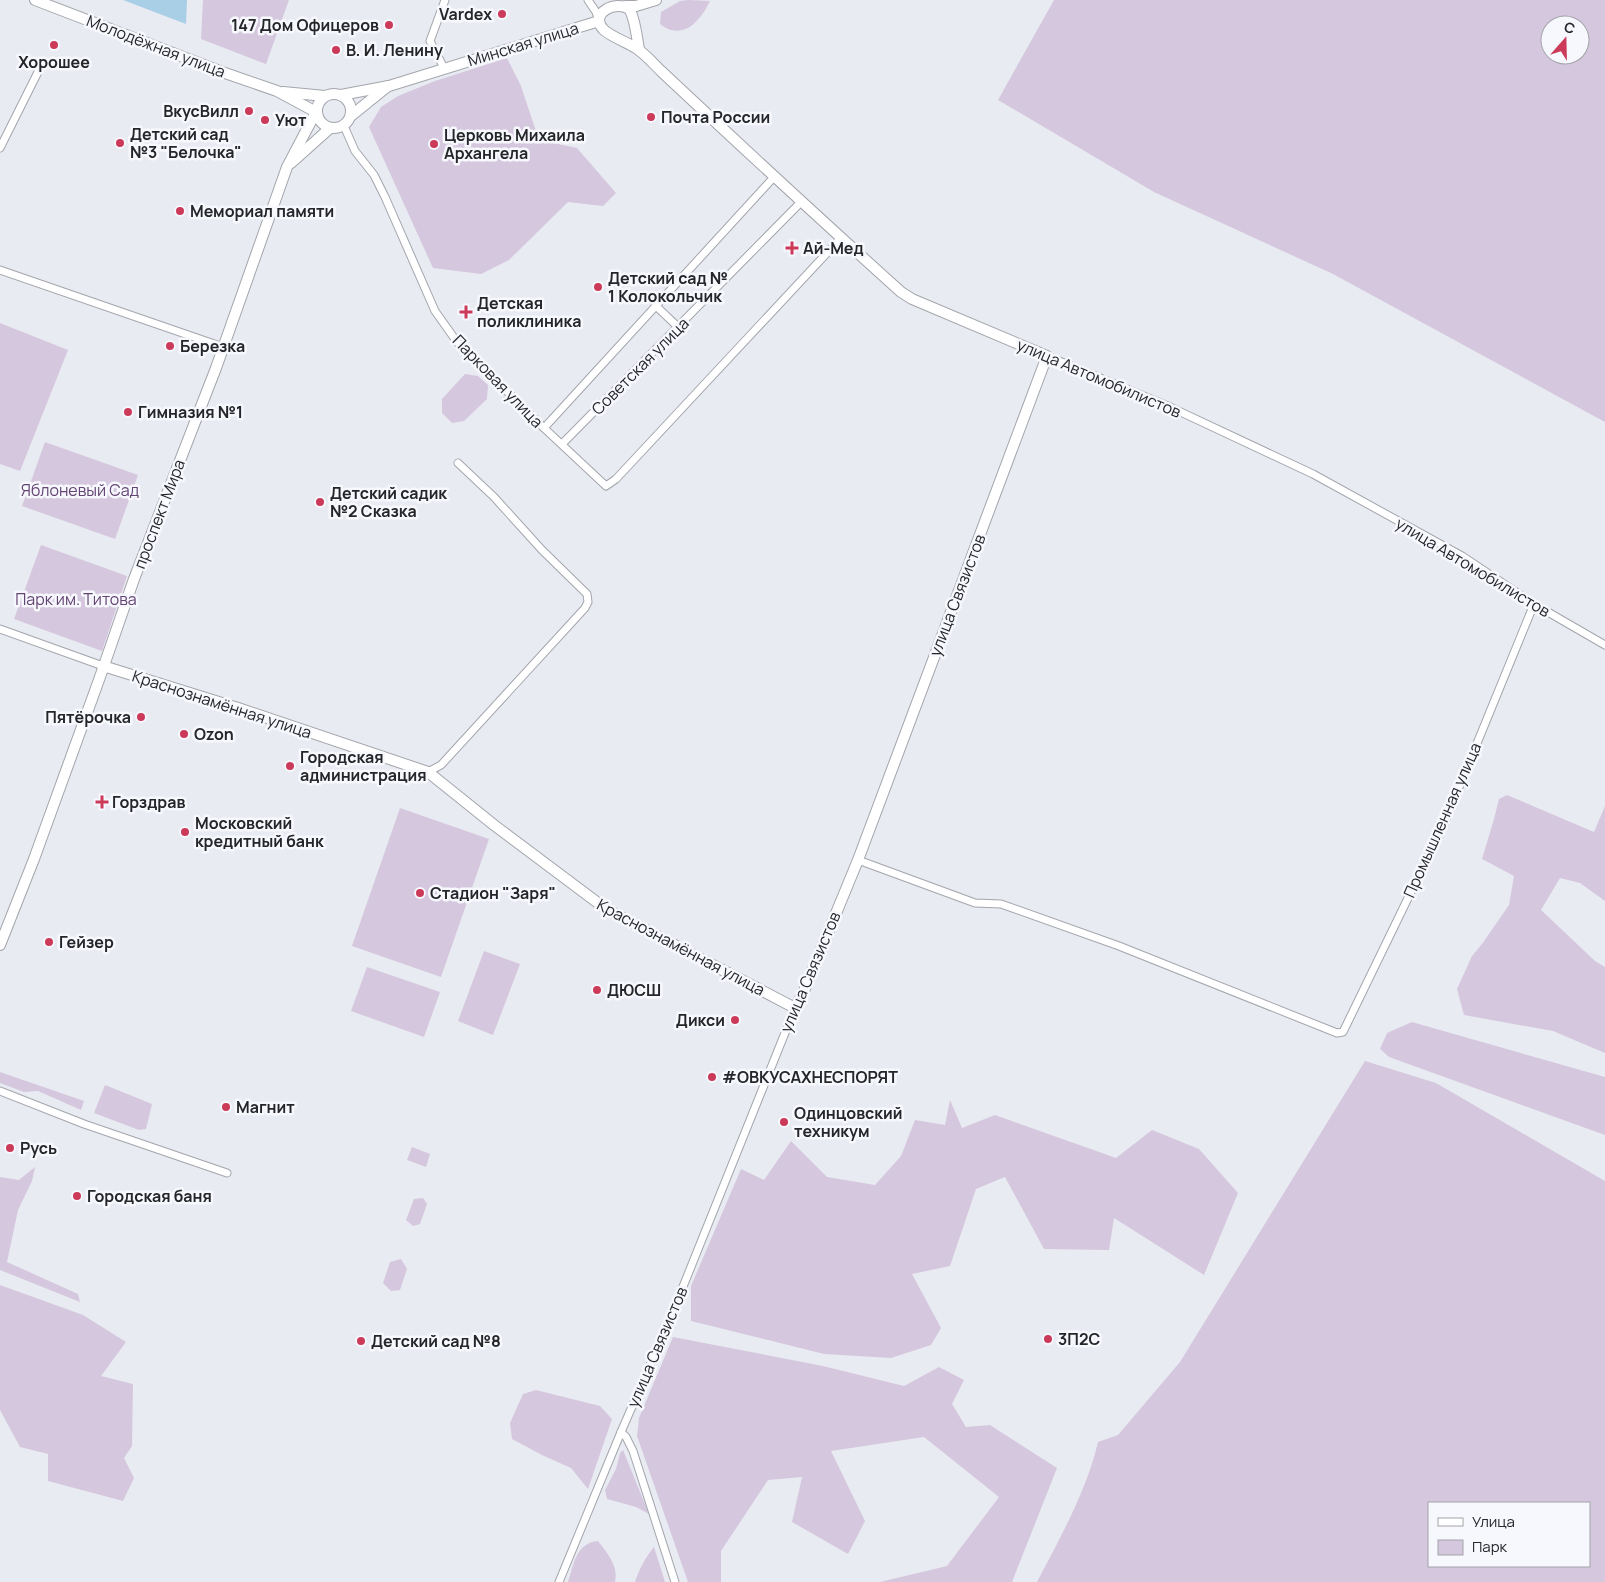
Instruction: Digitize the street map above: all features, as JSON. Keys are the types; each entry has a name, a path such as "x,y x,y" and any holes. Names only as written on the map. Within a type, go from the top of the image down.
{"street":[{"name":"Молодёжная улица","path":"35,0 277,91 316,112"},
{"path":"444,68 430,41 445,0"},
{"path":"588,0 596,12 604,31 614,35 626,32 631,25 627,8"},
{"path":"600,21 601,11 605,6 614,2 627,8 653,1"},
{"path":"627,8 638,49"},
{"name":"Минская улица","path":"341,95 389,86 600,21"},
{"name":"улица Автомобилистов","path":"614,35 638,49 801,202 906,296 1170,408 1306,470 1462,556 1534,604 1605,645"},
{"path":"0,148 42,64"},
{"name":"Минская улица","path":"352,115 389,86"},
{"name":"Молодёжная улица","path":"277,91 325,96"},
{"path":"341,95 349,101 352,115 344,126 329,129 318,119 316,112 318,105 325,96 341,95"},
{"name":"проспект Мира","path":"0,945 34,859 130,588 223,348 287,167 316,112"},
{"name":"Парковая улица","path":"344,126 356,151 374,175 435,311 457,342 606,486 616,479 841,238"},
{"name":"проспект Мира","path":"287,167 329,129"},
{"path":"544,428 774,177"},
{"name":"Советская улица","path":"562,444 801,202"},
{"path":"0,270 223,348"},
{"path":"656,306 678,328"},
{"name":"улица Связистов","path":"559,1582 668,1324 795,1008 804,991 858,860 1047,356"},
{"path":"428,772 441,765 588,602 587,594 542,550 494,497 458,463"},
{"name":"Промышленная улица","path":"858,860 975,903 1001,904 1119,946 1337,1033 1342,1032 1444,824 1534,604"},
{"name":"Краснознамённая улица","path":"0,629 103,666 229,705 428,772 494,825 606,909 795,1008"},
{"path":"0,1091 92,1127 227,1173"},
{"path":"621,1432 626,1436 633,1451 675,1582"}],"green space":[{"path":"203,0 289,0 266,64 201,39"},
{"path":"1054,0 1605,0 1605,422 1333,274 1154,192 998,100"},
{"path":"680,1 710,1 700,18 684,30 671,30 660,24 661,12"},
{"path":"507,58 521,86 539,140 577,148 616,193 603,206 568,202 509,260 481,274 433,268 369,127 381,107 398,96 435,81"},
{"path":"0,323 68,350 20,471 0,464"},
{"path":"465,374 478,376 488,385 487,399 464,421 452,423 442,413 442,399"},
{"name":"Яблоневый Сад","path":"45,442 138,475 115,539 22,506"},
{"name":"Парк им. Титова","path":"41,545 127,576 102,651 14,619"},
{"path":"1507,795 1594,832 1605,806 1605,901 1580,883 1560,878 1541,910 1595,961 1605,967 1605,1053 1553,1031 1464,1015 1457,989 1472,956 1509,905 1514,876 1482,859 1499,799"},
{"name":"Стадион \"Заря\"","path":"400,808 489,839 441,977 352,946"},
{"path":"484,951 520,964 493,1035 458,1021"},
{"path":"367,967 440,992 424,1037 351,1011"},
{"path":"1412,1022 1605,1077 1605,1135 1389,1057 1380,1049 1387,1033"},
{"path":"1365,1061 1436,1083 1605,1181 1605,1582 1037,1582 1080,1496 1098,1442 1118,1435 1180,1362"},
{"path":"0,1072 84,1101 81,1110 38,1091 24,1092 0,1083"},
{"path":"105,1085 152,1104 146,1129 139,1130 94,1113"},
{"path":"950,1100 962,1128 995,1115 1116,1158 1152,1130 1199,1149 1238,1193 1204,1275 1114,1218 1109,1250 1044,1249 1005,1177 976,1189 950,1266 912,1274 941,1328 931,1345 891,1358 824,1354 691,1321 691,1286 741,1169 764,1180 791,1141 827,1177 875,1185 901,1156 915,1120 945,1125"},
{"path":"412,1147 430,1154 426,1167 407,1160"},
{"path":"35,1167 32,1181 18,1210 7,1262 78,1294 80,1302 0,1270 0,1177 19,1180"},
{"path":"423,1198 427,1204 420,1224 413,1226 406,1220 414,1199"},
{"path":"401,1259 407,1269 400,1290 391,1291 383,1283 390,1262"},
{"path":"0,1285 83,1315 126,1342 101,1376 133,1384 132,1446 124,1458 134,1478 123,1501 48,1481 48,1454 20,1447 0,1410"},
{"path":"673,1337 823,1366 904,1386 939,1367 964,1380 952,1404 966,1427 990,1425 1057,1468 1012,1582 880,1582 947,1566 999,1497 924,1437 831,1451 865,1521 848,1554 792,1522 802,1477 768,1480 721,1551 721,1582 688,1582 637,1436 639,1418"},
{"path":"536,1390 600,1406 612,1419 588,1489 571,1468 512,1439 510,1423 523,1394"},
{"path":"623,1450 649,1514 636,1507 607,1499 605,1490 616,1469 620,1453"},
{"path":"598,1541 614,1565 615,1582 568,1582 580,1550"},
{"path":"654,1547 665,1582 635,1582 643,1563"}],"water":[{"path":"123,0 187,0 186,24"}],"place":[{"name":"Vardex","path":"502,14"},
{"name":"147 Дом Офицеров","path":"389,25"},
{"name":"Хорошее","path":"54,45"},
{"name":"В. И. Ленину","path":"336,50"},
{"name":"ВкусВилл","path":"249,111"},
{"name":"Почта России","path":"651,117"},
{"name":"Уют","path":"265,120"},
{"name":"Детский сад №3 \"Белочка\"","path":"120,143"},
{"name":"Церковь Михаила Архангела","path":"434,144"},
{"name":"Мемориал памяти","path":"180,211"},
{"name":"Ай-Мед","path":"792,248"},
{"name":"Детский сад № 1 Колокольчик","path":"598,287"},
{"name":"Детская поликлиника","path":"466,312"},
{"name":"Березка","path":"170,346"},
{"name":"Гимназия №1","path":"128,412"},
{"name":"Детский садик №2 Сказка","path":"320,502"},
{"name":"Пятёрочка","path":"141,717"},
{"name":"Ozon","path":"184,734"},
{"name":"Городская администрация","path":"290,766"},
{"name":"Горздрав","path":"102,802"},
{"name":"Московский кредитный банк","path":"185,832"},
{"name":"Стадион \"Заря\"","path":"420,893"},
{"name":"Гейзер","path":"49,942"},
{"name":"ДЮСШ","path":"597,990"},
{"name":"Дикси","path":"735,1020"},
{"name":"#ОВКУСАХНЕСПОРЯТ","path":"712,1077"},
{"name":"Магнит","path":"226,1107"},
{"name":"Одинцовский техникум","path":"784,1122"},
{"name":"Русь","path":"10,1148"},
{"name":"Городская баня","path":"77,1196"},
{"name":"3П2С","path":"1048,1339"},
{"name":"Детский сад №8","path":"361,1341"}]}
